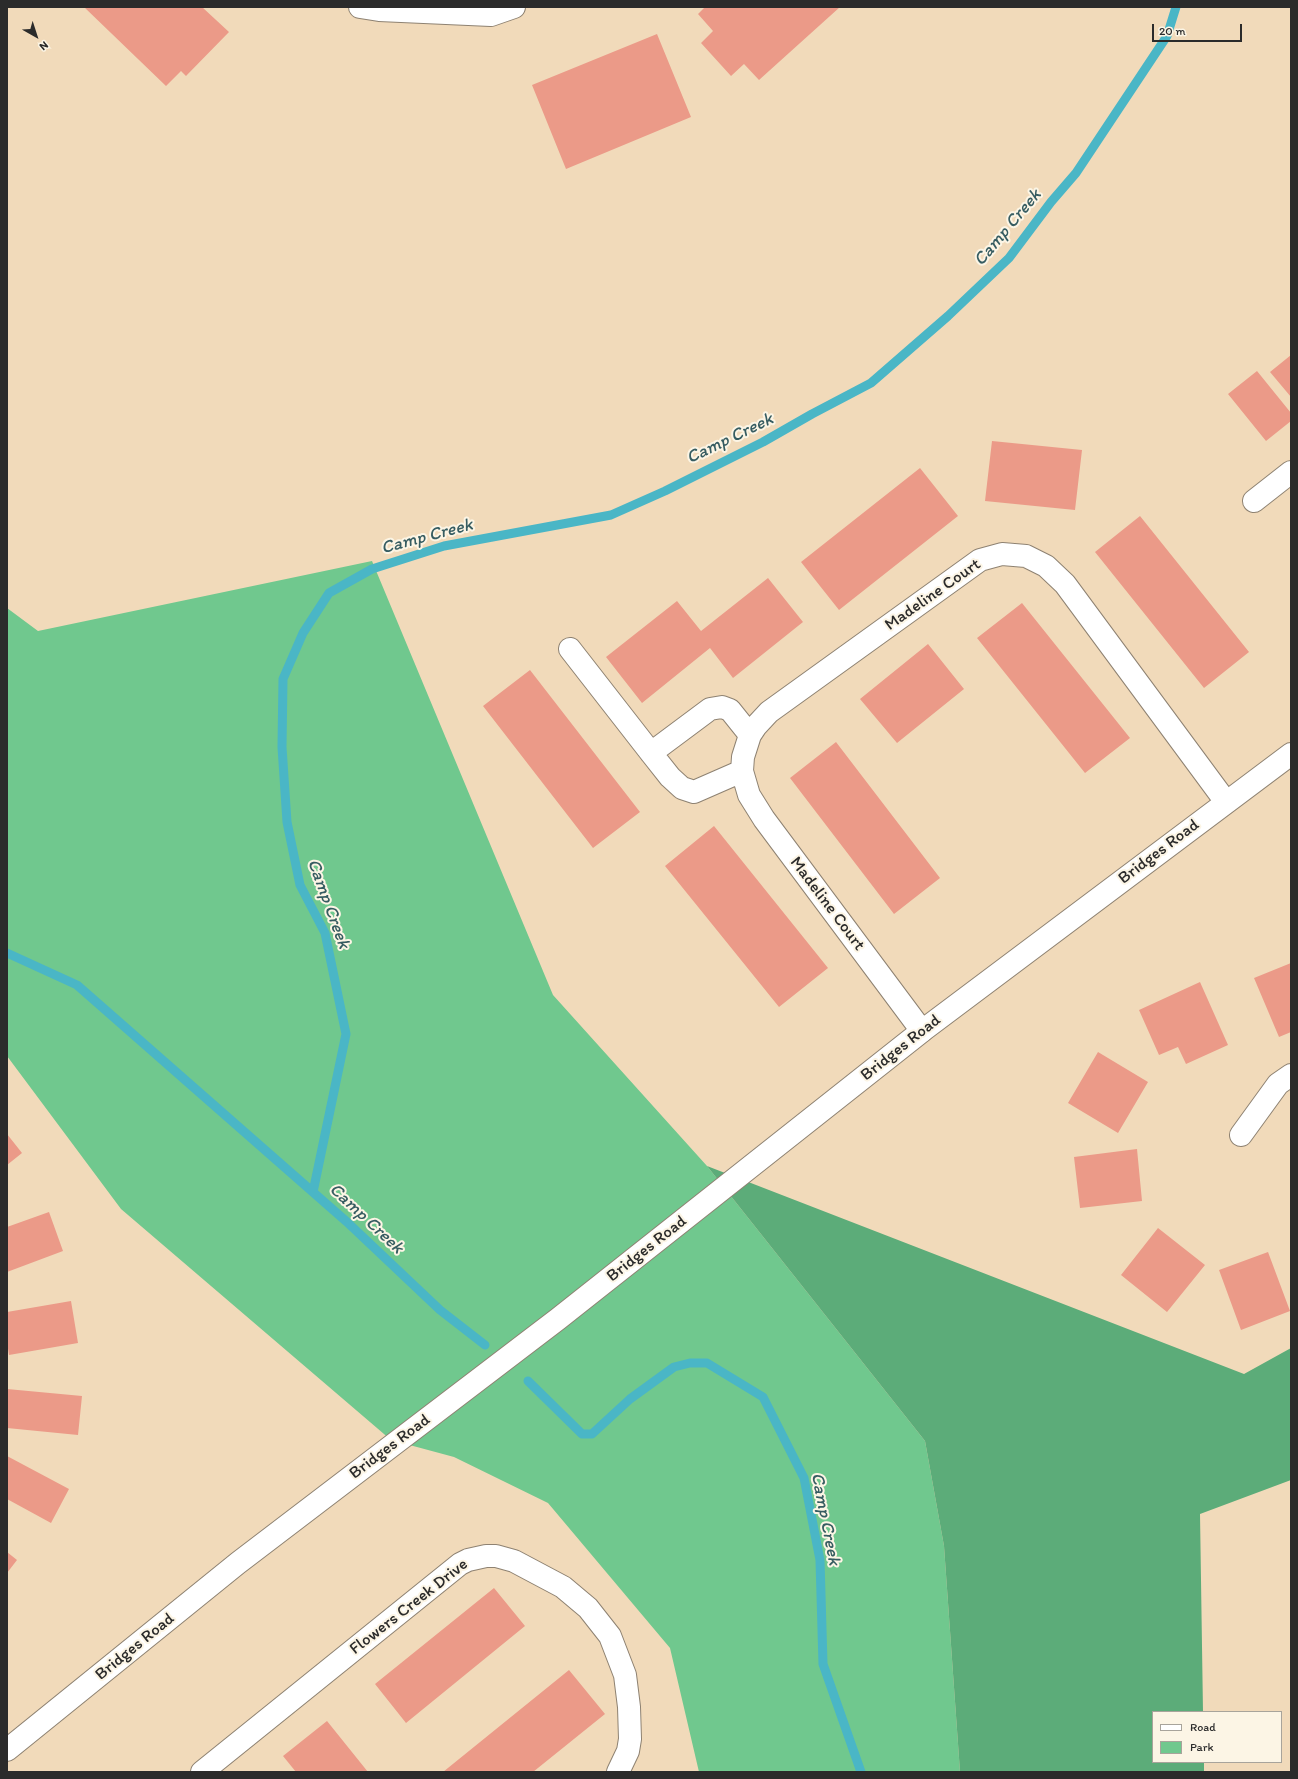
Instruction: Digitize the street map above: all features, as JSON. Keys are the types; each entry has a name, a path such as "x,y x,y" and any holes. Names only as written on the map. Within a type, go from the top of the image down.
{"street":[{"path":"360,7 379,10 491,15 514,7"},
{"path":"1254,501 1291,472"},
{"name":"Madeline Court","path":"922,1031 764,819 749,794 742,771 743,757 750,736 756,726 769,712 980,560 1002,554 1026,556 1046,566 1066,584 1226,802"},
{"path":"570,649 670,777 682,788 694,792 742,771"},
{"path":"651,753 710,709 722,708 730,710 750,736"},
{"name":"Bridges Road","path":"7,1750 238,1563 565,1314 922,1031 1291,754"},
{"path":"1241,1135 1278,1084 1291,1076"},
{"name":"Flowers Creek Drive","path":"216,1768 460,1564 477,1557 496,1556 514,1561 571,1593 596,1617 610,1636 621,1661 628,1690 630,1739 624,1763 618,1772"}],"green space":[{"path":"372,561 553,995 707,1166 925,1441 944,1546 960,1772 699,1772 670,1648 548,1503 454,1457 391,1440 121,1209 7,1056 7,608 38,631"},
{"path":"707,1166 1244,1374 1291,1348 1291,1480 1200,1514 1203,1711 1152,1711 1152,1763 1204,1763 1204,1772 960,1772 944,1546 925,1441"}],"building":[{"path":"84,7 202,7 229,32 186,76 181,71 166,86"},
{"path":"705,7 840,7 759,80 744,64 731,76 701,43 713,31 698,14"},
{"path":"657,34 691,117 566,169 532,85"},
{"path":"1291,355 1291,397 1270,372"},
{"path":"1257,371 1291,413 1291,421 1266,441 1228,394"},
{"path":"992,441 1082,450 1075,510 985,501"},
{"path":"920,468 958,516 839,610 801,562"},
{"path":"1140,516 1249,652 1204,688 1095,552"},
{"path":"768,578 803,622 733,678 710,648 642,703 606,657 677,601 701,631"},
{"path":"1022,603 1130,738 1085,773 977,638"},
{"path":"928,644 964,689 897,743 860,699"},
{"path":"530,670 640,812 593,848 483,706"},
{"path":"836,742 940,878 894,914 790,778"},
{"path":"714,826 828,968 779,1007 665,866"},
{"path":"1291,963 1291,1032 1279,1037 1254,978"},
{"path":"1200,982 1228,1045 1186,1064 1178,1047 1159,1055 1139,1010"},
{"path":"1098,1052 1148,1082 1118,1133 1068,1103"},
{"path":"7,1134 22,1153 7,1165"},
{"path":"1137,1149 1142,1201 1080,1208 1074,1157"},
{"path":"49,1212 63,1251 7,1272 7,1227"},
{"path":"1158,1228 1205,1265 1167,1312 1121,1275"},
{"path":"1268,1252 1290,1311 1241,1330 1219,1270"},
{"path":"71,1301 78,1343 9,1355 7,1342 7,1312"},
{"path":"7,1389 82,1396 78,1435 7,1428"},
{"path":"7,1456 69,1489 51,1523 7,1499"},
{"path":"7,1552 17,1560 7,1573"},
{"path":"494,1588 525,1626 406,1723 375,1684"},
{"path":"569,1670 605,1714 533,1772 443,1772"},
{"path":"327,1721 368,1772 296,1772 283,1756"}],"waterway":[{"name":"Camp Creek","path":"313,1192 346,1034 325,933 300,885 287,822 282,747 283,679 303,633 329,593 372,569 444,546 611,515 665,491 763,442 871,383 948,316 1009,258 1051,202 1076,173 1167,36 1176,7"},
{"path":"7,953 77,985 347,1222 440,1310 485,1345"},
{"name":"Camp Creek","path":"528,1381 582,1434 592,1434 630,1399 674,1367 690,1363 707,1363 763,1397 804,1478 820,1560 823,1664 861,1772"}]}
